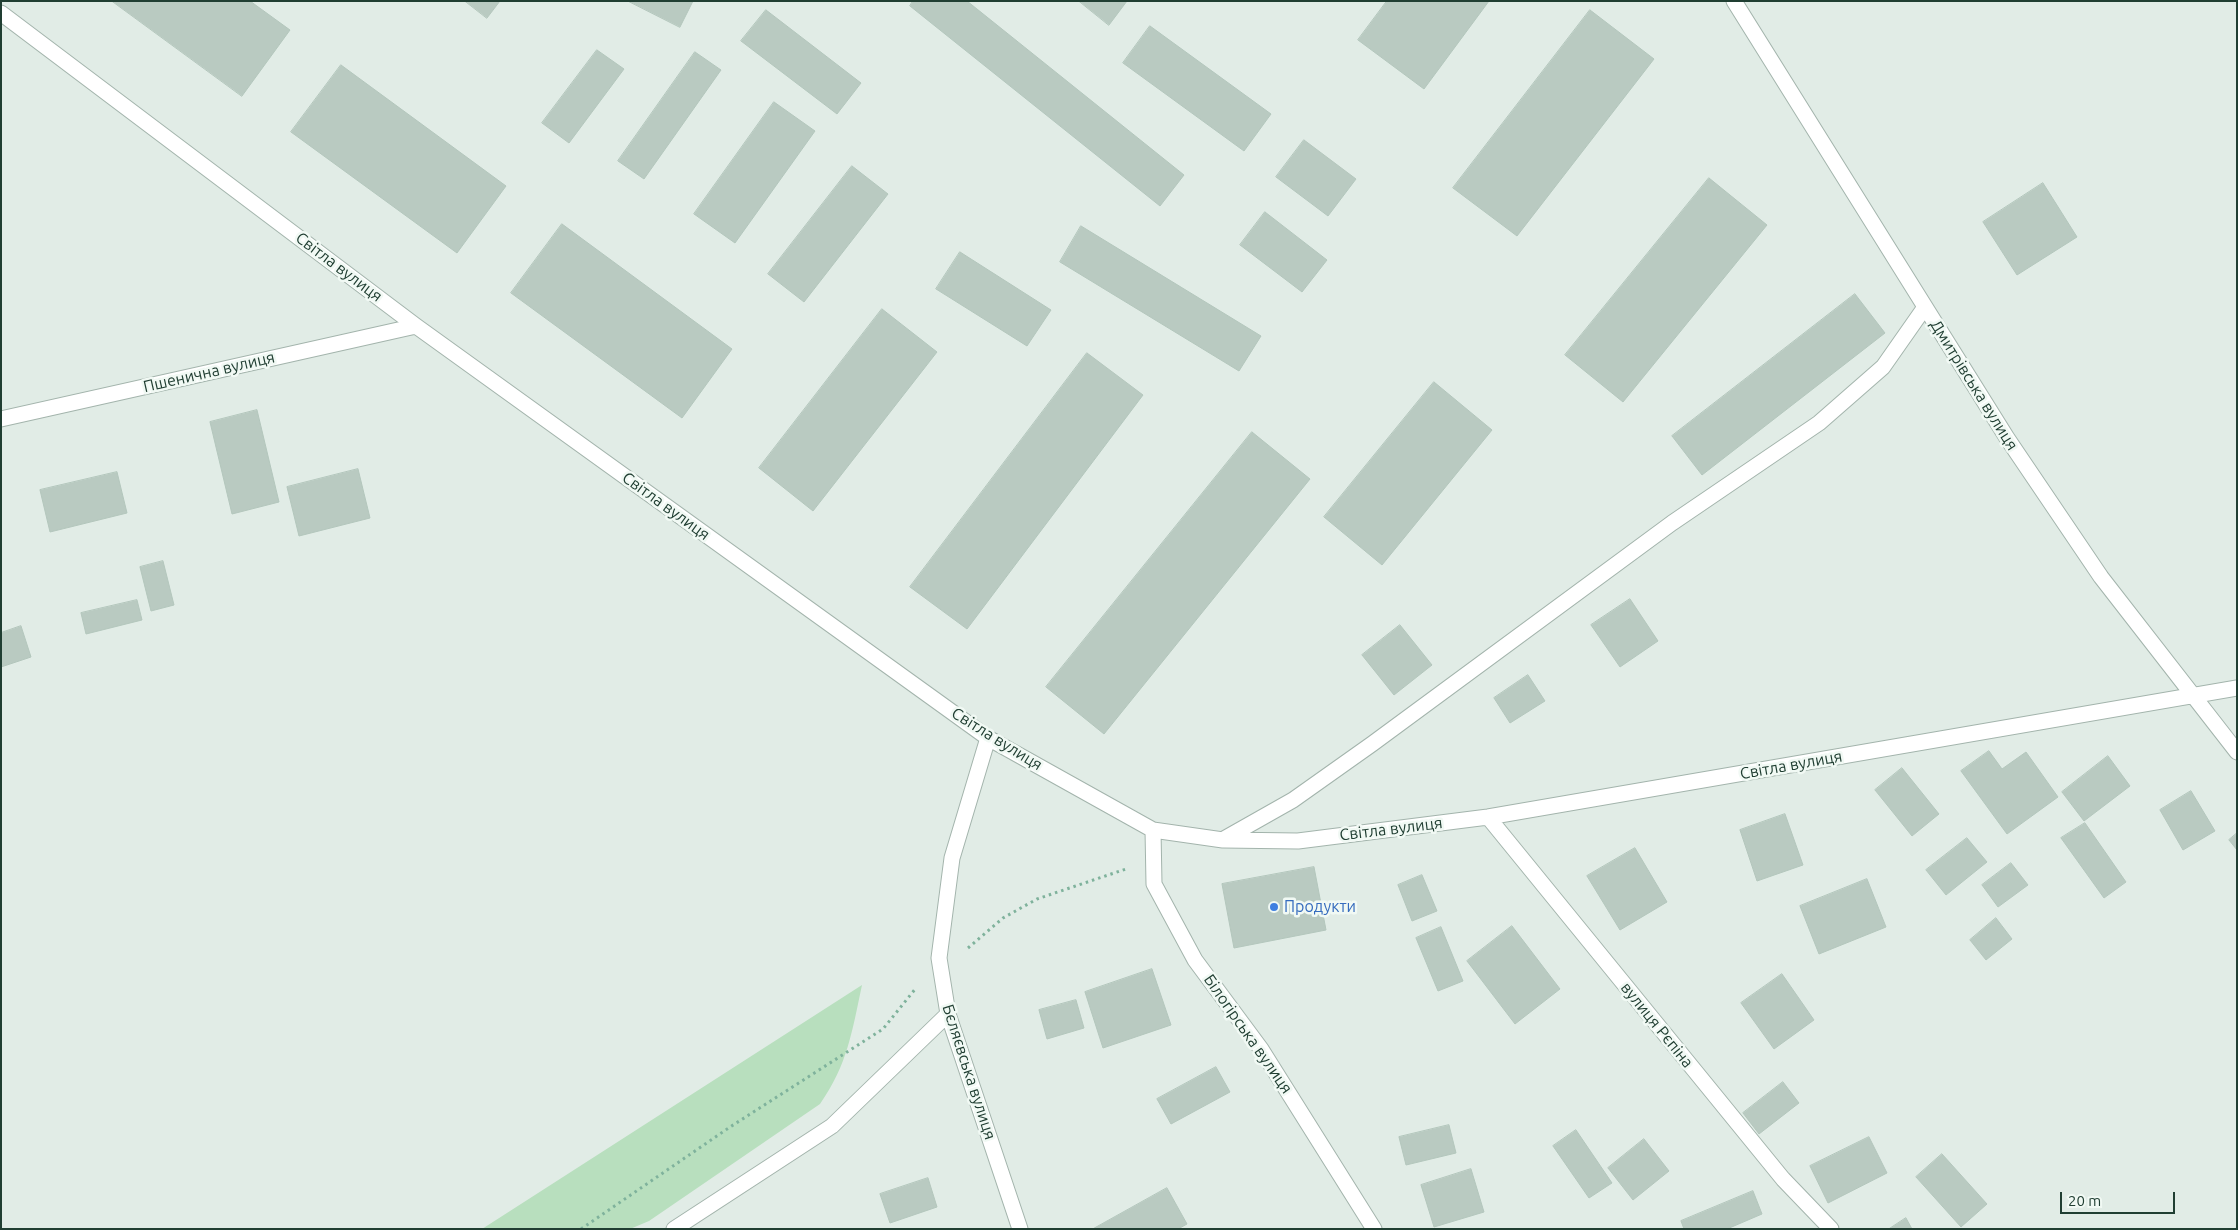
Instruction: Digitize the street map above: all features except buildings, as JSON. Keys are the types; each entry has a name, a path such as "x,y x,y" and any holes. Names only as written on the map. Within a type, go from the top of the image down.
{"street":[{"name":"Дмитрівська вулиця","path":"1734,1 2006,438 2101,577 2237,752"},
{"name":"Світла вулиця","path":"1,13 416,326 988,738 1153,830 1222,840 1298,841 1488,817 2237,688"},
{"path":"1222,840 1301,794 1372,744 1672,523 1819,423 1883,367 1925,306"},
{"name":"Пшенична вулиця","path":"1,418 416,326"},
{"name":"Бєляєвська вулиця","path":"988,738 952,858 940,958 948,1014 1020,1229"},
{"name":"вулиця Рєпіна","path":"1488,817 1783,1180 1831,1229"},
{"name":"Білогірська вулиця","path":"1153,830 1154,884 1196,960 1261,1049 1374,1229"},
{"path":"674,1229 832,1126 948,1014"}],"path":[{"path":"943,983 969,948 1003,918 1037,899 1111,873 1153,862"},
{"path":"581,1229 730,1127 883,1029 940,958"}],"green space":[{"path":"862,985 848,1047 837,1075 820,1104 649,1221 630,1229 482,1229"}],"place":[{"name":"Продукти","path":"1274,907"}]}
